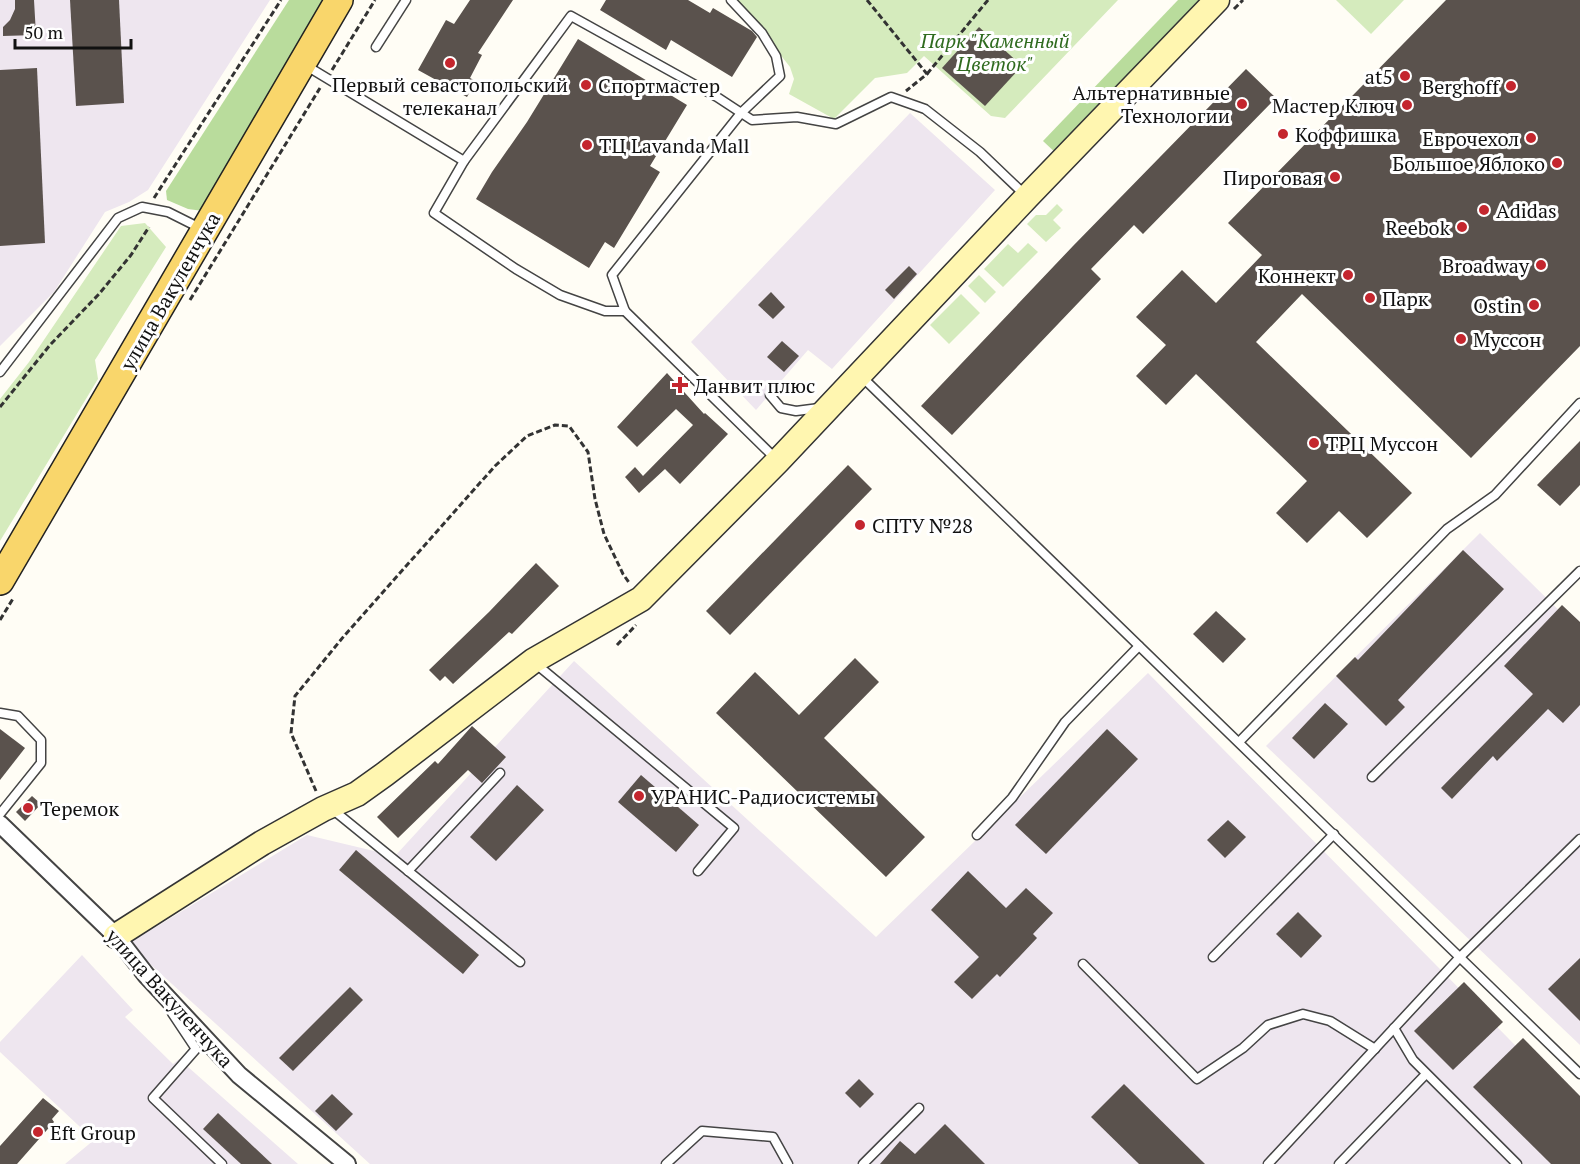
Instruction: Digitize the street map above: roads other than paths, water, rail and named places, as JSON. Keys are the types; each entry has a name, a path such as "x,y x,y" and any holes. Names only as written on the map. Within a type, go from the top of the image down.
{"main road":[{"name":"улица Вакуленчука","path":"8,586 205,230 339,0"}],"street":[{"path":"116,936 262,843 357,794 533,662 641,599 831,406 1027,197 1217,0"},
{"name":"улица Вакуленчука","path":"0,824 116,936 146,975 239,1075 347,1164"}],"lane":[{"path":"376,47 406,0"},
{"path":"731,0 762,33 776,56 780,76 741,113 612,275 625,311 778,461"},
{"path":"625,311 605,311 560,295 516,269 434,213 464,161 571,16 717,97 752,120 797,117 836,124 891,97 925,109 980,152 1027,197"},
{"path":"302,63 464,161"},
{"path":"0,372 118,218 142,207 168,212 205,230"},
{"path":"860,375 1580,1074"},
{"path":"770,395 781,408 796,411 831,406"},
{"path":"1239,742 1447,529 1495,495 1580,403"},
{"path":"1372,777 1580,571"},
{"path":"977,835 1012,798 1065,722 1139,646"},
{"path":"533,662 734,828 698,871"},
{"path":"0,713 18,716 41,740 42,763 0,814"},
{"path":"408,871 500,773"},
{"path":"326,808 520,962"},
{"path":"1213,957 1334,834"},
{"path":"1268,1164 1460,957 1580,839"},
{"path":"1083,964 1197,1079 1243,1048 1268,1025 1303,1014 1330,1021 1375,1049"},
{"path":"146,975 196,1049 153,1098 222,1164"},
{"path":"1394,1028 1413,1060 1518,1164"},
{"path":"1339,1164 1426,1074"},
{"path":"863,1164 919,1108"},
{"path":"666,1164 702,1131 773,1137 789,1164"}],"place":[{"name":"Первый севастопольский телеканал","path":"450,63"},
{"name":"at5","path":"1405,76"},
{"name":"Спортмастер","path":"586,85"},
{"name":"Berghoff","path":"1511,86"},
{"name":"Альтернативные Технологии","path":"1242,104"},
{"name":"Мастер Ключ","path":"1407,105"},
{"name":"Коффишка","path":"1283,134"},
{"name":"Еврочехол","path":"1531,138"},
{"name":"ТЦ Lavanda Mall","path":"587,145"},
{"name":"Большое Яблоко","path":"1557,163"},
{"name":"Пироговая","path":"1335,177"},
{"name":"Adidas","path":"1484,210"},
{"name":"Reebok","path":"1462,227"},
{"name":"Broadway","path":"1541,265"},
{"name":"Коннект","path":"1348,275"},
{"name":"Парк","path":"1370,298"},
{"name":"Ostin","path":"1534,305"},
{"name":"Муссон","path":"1461,339"},
{"name":"Данвит плюс","path":"680,385"},
{"name":"ТРЦ Муссон","path":"1314,443"},
{"name":"СПТУ №28","path":"860,525"},
{"name":"УРАНИС-Радиосистемы","path":"639,796"},
{"name":"Теремок","path":"28,808"},
{"name":"Eft Group","path":"38,1132"}],"park label":[{"name":"Парк \"Каменный Цветок\"","path":"995,52"}]}
